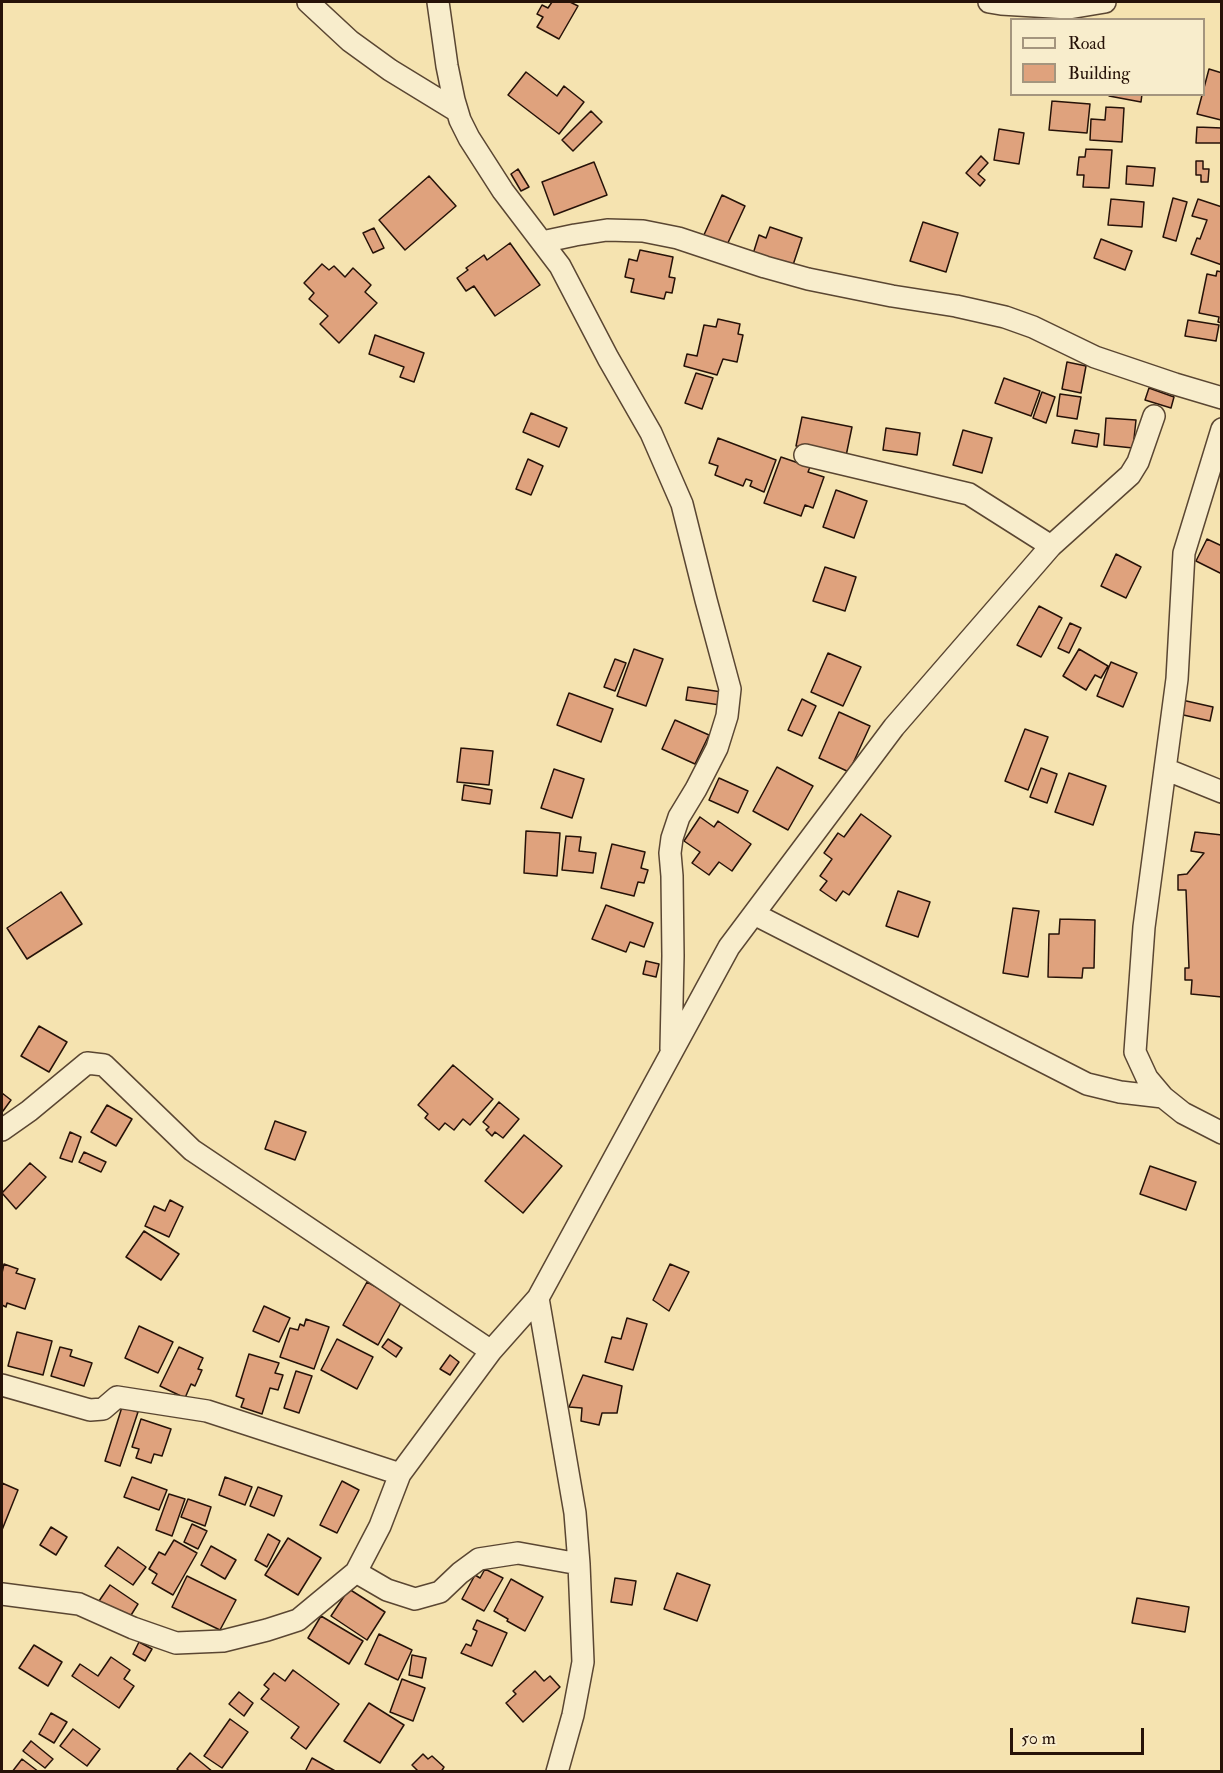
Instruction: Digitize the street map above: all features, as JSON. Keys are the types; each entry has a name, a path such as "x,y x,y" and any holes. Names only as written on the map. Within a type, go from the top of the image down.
{"street":[{"path":"308,2 350,41 390,70 457,111"},
{"path":"438,2 447,66 460,120 503,191 560,266 608,358 651,433 682,504 730,689 727,716 717,748 679,817 671,845 673,956 670,1055"},
{"path":"989,2 1069,8 1105,2"},
{"path":"542,242 607,230 643,231 678,238 808,279 1005,317 1054,336 1095,357 1221,398"},
{"path":"2,1594 79,1604 176,1643 223,1641 298,1620 356,1572 380,1526 400,1474 491,1351 538,1298 729,947 894,727 1051,546 1130,475 1138,462 1154,416"},
{"path":"1221,429 1184,553 1178,679 1144,927 1135,1052 1147,1078 1163,1096 1183,1113 1221,1133"},
{"path":"805,455 969,494 1051,546"},
{"path":"1165,769 1221,792"},
{"path":"754,914 1088,1084 1120,1092 1163,1096"},
{"path":"2,1130 87,1063 104,1065 192,1150 491,1351"},
{"path":"538,1298 574,1513 584,1662 573,1715 557,1772"},
{"path":"2,1385 90,1410 103,1409 117,1397 207,1411 400,1474"},
{"path":"356,1572 387,1590 415,1599 440,1593 479,1559 518,1553 579,1564"}],"building":[{"path":"552,2 570,2 578,6 559,39 537,27 543,17 537,14 542,5 548,8"},
{"path":"1209,69 1222,73 1221,120 1197,114 1202,96 1205,96"},
{"path":"526,72 557,96 564,86 584,102 559,134 508,95"},
{"path":"1109,96 1142,96 1141,102"},
{"path":"1052,101 1090,104 1087,133 1049,130"},
{"path":"1106,107 1124,108 1122,142 1090,140 1091,119 1105,120"},
{"path":"591,111 602,122 573,151 562,140"},
{"path":"1197,127 1222,128 1222,143 1196,143"},
{"path":"999,129 1024,133 1019,164 994,160"},
{"path":"1086,149 1112,150 1109,188 1083,187 1084,175 1077,175 1079,157 1085,157"},
{"path":"981,156 988,163 978,174 985,180 980,186 966,173"},
{"path":"1196,161 1203,161 1203,169 1209,169 1208,182 1201,182 1201,175 1196,175"},
{"path":"594,162 607,195 554,215 542,182"},
{"path":"1127,166 1155,168 1153,186 1126,184"},
{"path":"518,169 529,187 521,191 511,174"},
{"path":"429,176 456,206 405,250 379,220"},
{"path":"722,195 745,206 726,247 703,237"},
{"path":"1173,198 1187,202 1176,241 1163,237"},
{"path":"1111,199 1144,202 1142,227 1108,225"},
{"path":"1198,199 1222,207 1222,265 1191,254 1207,220 1192,216"},
{"path":"923,222 958,233 946,272 910,261"},
{"path":"770,227 802,238 792,268 753,254 759,235 766,238"},
{"path":"374,228 384,248 373,253 363,233"},
{"path":"1101,239 1132,251 1125,270 1094,258"},
{"path":"510,243 540,285 495,316 474,286 466,291 457,278 484,255 487,260"},
{"path":"640,250 673,257 669,277 675,278 672,293 666,292 664,299 631,292 634,279 625,277 629,259 637,261"},
{"path":"322,264 329,270 334,266 345,277 353,268 371,285 365,292 377,303 339,343 320,324 328,316 309,299 314,293 304,283"},
{"path":"1217,271 1222,272 1222,323 1218,322 1219,317 1199,313 1207,274 1216,276"},
{"path":"718,319 740,324 738,334 743,335 737,362 723,359 717,375 684,366 687,354 697,356 704,325 716,327"},
{"path":"1188,320 1219,325 1216,341 1185,336"},
{"path":"375,335 424,353 414,382 400,377 404,367 369,354"},
{"path":"1067,362 1086,366 1081,393 1062,389"},
{"path":"696,373 713,378 702,409 685,403"},
{"path":"1004,378 1040,391 1031,416 995,403"},
{"path":"1149,388 1174,397 1171,408 1145,400"},
{"path":"1042,392 1055,397 1046,423 1033,418"},
{"path":"1060,394 1081,397 1077,419 1057,416"},
{"path":"531,413 567,428 559,447 523,432"},
{"path":"802,417 852,427 846,456 796,446"},
{"path":"1106,418 1136,420 1133,448 1104,445"},
{"path":"886,428 920,433 917,455 883,450"},
{"path":"963,430 992,438 982,473 953,465"},
{"path":"1075,430 1099,434 1097,447 1072,443"},
{"path":"718,438 776,460 764,492 750,486 752,481 746,479 743,486 715,475 718,466 709,463"},
{"path":"781,457 810,467 808,472 824,477 813,508 805,505 801,516 764,503"},
{"path":"528,459 543,466 531,495 516,489"},
{"path":"836,490 867,501 854,538 823,527"},
{"path":"1207,539 1222,546 1222,574 1196,561"},
{"path":"1116,554 1141,567 1126,598 1101,586"},
{"path":"825,567 856,577 845,611 813,601"},
{"path":"1039,606 1062,618 1041,657 1017,645"},
{"path":"1070,623 1081,628 1069,653 1058,648"},
{"path":"634,649 663,659 646,706 617,696"},
{"path":"1079,649 1108,666 1101,678 1095,675 1086,690 1063,676"},
{"path":"828,653 861,667 843,706 811,692"},
{"path":"615,659 626,663 615,691 604,687"},
{"path":"1111,662 1137,673 1123,707 1097,696"},
{"path":"688,687 722,692 720,705 686,700"},
{"path":"569,693 613,709 601,742 557,725"},
{"path":"802,699 816,706 802,736 788,730"},
{"path":"1182,700 1213,707 1210,721 1179,714"},
{"path":"839,712 870,726 849,772 819,758"},
{"path":"675,720 709,735 695,764 662,749"},
{"path":"1025,729 1048,737 1028,790 1005,781"},
{"path":"461,748 493,751 489,785 457,782"},
{"path":"777,767 813,786 788,830 753,811"},
{"path":"1041,768 1057,774 1047,803 1030,797"},
{"path":"554,769 584,779 572,818 541,808"},
{"path":"1069,773 1106,786 1093,825 1055,812"},
{"path":"719,778 748,791 738,813 709,800"},
{"path":"464,785 492,790 490,804 462,800"},
{"path":"861,814 891,836 849,895 843,891 836,901 820,890 827,881 820,876 832,859 824,853 838,833 844,837"},
{"path":"700,817 714,827 718,821 751,844 732,871 719,862 709,875 692,863 700,852 684,841"},
{"path":"526,831 560,833 557,876 524,873"},
{"path":"1195,832 1222,835 1222,997 1191,994 1192,980 1185,980 1185,968 1189,968 1186,890 1178,890 1178,875 1187,874 1204,853 1191,851"},
{"path":"566,836 581,837 579,851 596,853 593,873 562,870"},
{"path":"612,844 645,852 641,868 648,870 644,883 638,882 634,896 601,888"},
{"path":"898,891 930,902 918,937 886,926"},
{"path":"61,892 82,924 27,959 7,928"},
{"path":"606,905 653,923 644,947 630,942 626,952 592,939"},
{"path":"1013,908 1039,911 1028,977 1003,973"},
{"path":"1060,919 1095,920 1094,968 1083,968 1082,978 1048,977 1049,934 1059,934"},
{"path":"646,961 659,964 656,977 643,974"},
{"path":"39,1026 67,1042 49,1072 21,1056"},
{"path":"453,1065 493,1099 470,1125 463,1119 454,1130 445,1123 439,1130 425,1118 428,1114 418,1105"},
{"path":"2,1093 11,1100 3,1111 2,1110"},
{"path":"499,1102 519,1119 503,1138 495,1132 492,1136 486,1130 489,1127 483,1122"},
{"path":"107,1105 132,1119 116,1146 91,1132"},
{"path":"275,1121 306,1132 295,1160 265,1149"},
{"path":"70,1132 81,1137 72,1162 60,1158"},
{"path":"524,1135 562,1166 523,1213 485,1181"},
{"path":"84,1152 106,1162 101,1172 79,1162"},
{"path":"30,1163 46,1177 16,1209 2,1193"},
{"path":"1150,1166 1196,1182 1186,1210 1140,1194"},
{"path":"170,1200 183,1207 169,1237 145,1226 154,1206 165,1211"},
{"path":"144,1231 179,1254 161,1280 126,1257"},
{"path":"4,1264 18,1269 16,1273 35,1279 25,1309 7,1303 6,1307 2,1305"},
{"path":"670,1264 689,1272 669,1311 653,1300"},
{"path":"367,1282 402,1301 378,1345 343,1325"},
{"path":"264,1306 290,1318 279,1342 253,1331"},
{"path":"627,1318 647,1324 633,1370 605,1362 612,1337 621,1339"},
{"path":"306,1319 329,1327 314,1369 280,1357 290,1328 298,1330 300,1324 304,1326"},
{"path":"139,1326 173,1342 158,1373 125,1358"},
{"path":"17,1332 52,1341 43,1375 8,1366"},
{"path":"337,1339 373,1357 357,1389 321,1370"},
{"path":"388,1339 402,1348 396,1357 382,1347"},
{"path":"60,1347 72,1350 70,1356 92,1363 84,1386 51,1376"},
{"path":"179,1347 203,1358 198,1369 202,1370 195,1386 191,1384 185,1398 160,1386"},
{"path":"249,1354 279,1363 275,1373 283,1375 278,1390 270,1388 262,1414 241,1407 244,1399 236,1396"},
{"path":"450,1355 459,1362 450,1375 440,1369"},
{"path":"296,1371 312,1376 299,1413 284,1408"},
{"path":"583,1375 622,1386 617,1413 602,1413 599,1425 581,1421 582,1408 569,1407"},
{"path":"122,1407 138,1412 120,1466 105,1461"},
{"path":"141,1419 171,1429 162,1456 154,1454 151,1463 136,1458 139,1449 132,1447"},
{"path":"132,1477 167,1490 159,1510 124,1497"},
{"path":"225,1477 252,1487 245,1505 219,1495"},
{"path":"342,1481 359,1490 337,1533 320,1525"},
{"path":"2,1483 18,1490 2,1530"},
{"path":"258,1487 282,1496 274,1516 250,1506"},
{"path":"169,1494 185,1499 172,1536 156,1530"},
{"path":"188,1499 211,1507 205,1526 181,1517"},
{"path":"192,1524 207,1531 198,1549 184,1542"},
{"path":"51,1527 67,1537 56,1555 40,1545"},
{"path":"268,1534 280,1541 267,1567 255,1560"},
{"path":"288,1538 321,1558 298,1595 265,1575"},
{"path":"174,1540 197,1553 173,1595 152,1583 157,1574 149,1569 159,1552 165,1555"},
{"path":"211,1546 236,1560 225,1579 201,1565"},
{"path":"118,1547 146,1567 133,1585 105,1566"},
{"path":"485,1569 503,1578 484,1611 462,1599 475,1575 480,1578"},
{"path":"677,1573 710,1585 697,1621 664,1609"},
{"path":"187,1576 236,1600 220,1630 172,1607"},
{"path":"615,1578 636,1581 632,1605 611,1602"},
{"path":"511,1579 543,1597 525,1631 494,1611"},
{"path":"110,1585 138,1604 128,1620 99,1601"},
{"path":"349,1589 385,1612 367,1640 331,1616"},
{"path":"1137,1598 1189,1607 1185,1632 1132,1623"},
{"path":"321,1616 363,1641 349,1664 308,1638"},
{"path":"477,1620 507,1633 492,1666 461,1653 466,1644 471,1646 477,1631 473,1629"},
{"path":"379,1634 412,1650 398,1680 365,1664"},
{"path":"139,1642 152,1649 145,1661 133,1654"},
{"path":"34,1645 62,1662 48,1686 19,1668"},
{"path":"412,1655 426,1658 422,1678 409,1675"},
{"path":"111,1657 130,1670 124,1679 134,1686 119,1708 72,1676 80,1664 98,1676"},
{"path":"293,1670 339,1704 306,1749 291,1738 299,1727 261,1699 269,1689 264,1685 274,1673 285,1681"},
{"path":"535,1671 544,1681 550,1676 560,1687 523,1722 506,1703 516,1694 513,1691"},
{"path":"402,1679 425,1688 413,1721 390,1712"},
{"path":"239,1692 253,1703 244,1716 229,1704"},
{"path":"369,1703 404,1725 380,1763 344,1741"},
{"path":"51,1713 67,1722 54,1743 39,1734"},
{"path":"230,1719 248,1732 222,1768 204,1756"},
{"path":"73,1729 100,1749 87,1766 60,1746"},
{"path":"31,1741 53,1759 45,1768 23,1751"},
{"path":"190,1753 213,1772 180,1772 177,1769"},
{"path":"423,1754 428,1759 432,1756 444,1767 441,1772 419,1772 412,1765"},
{"path":"312,1758 337,1772 305,1772"},
{"path":"22,1759 39,1772 12,1772"}]}
